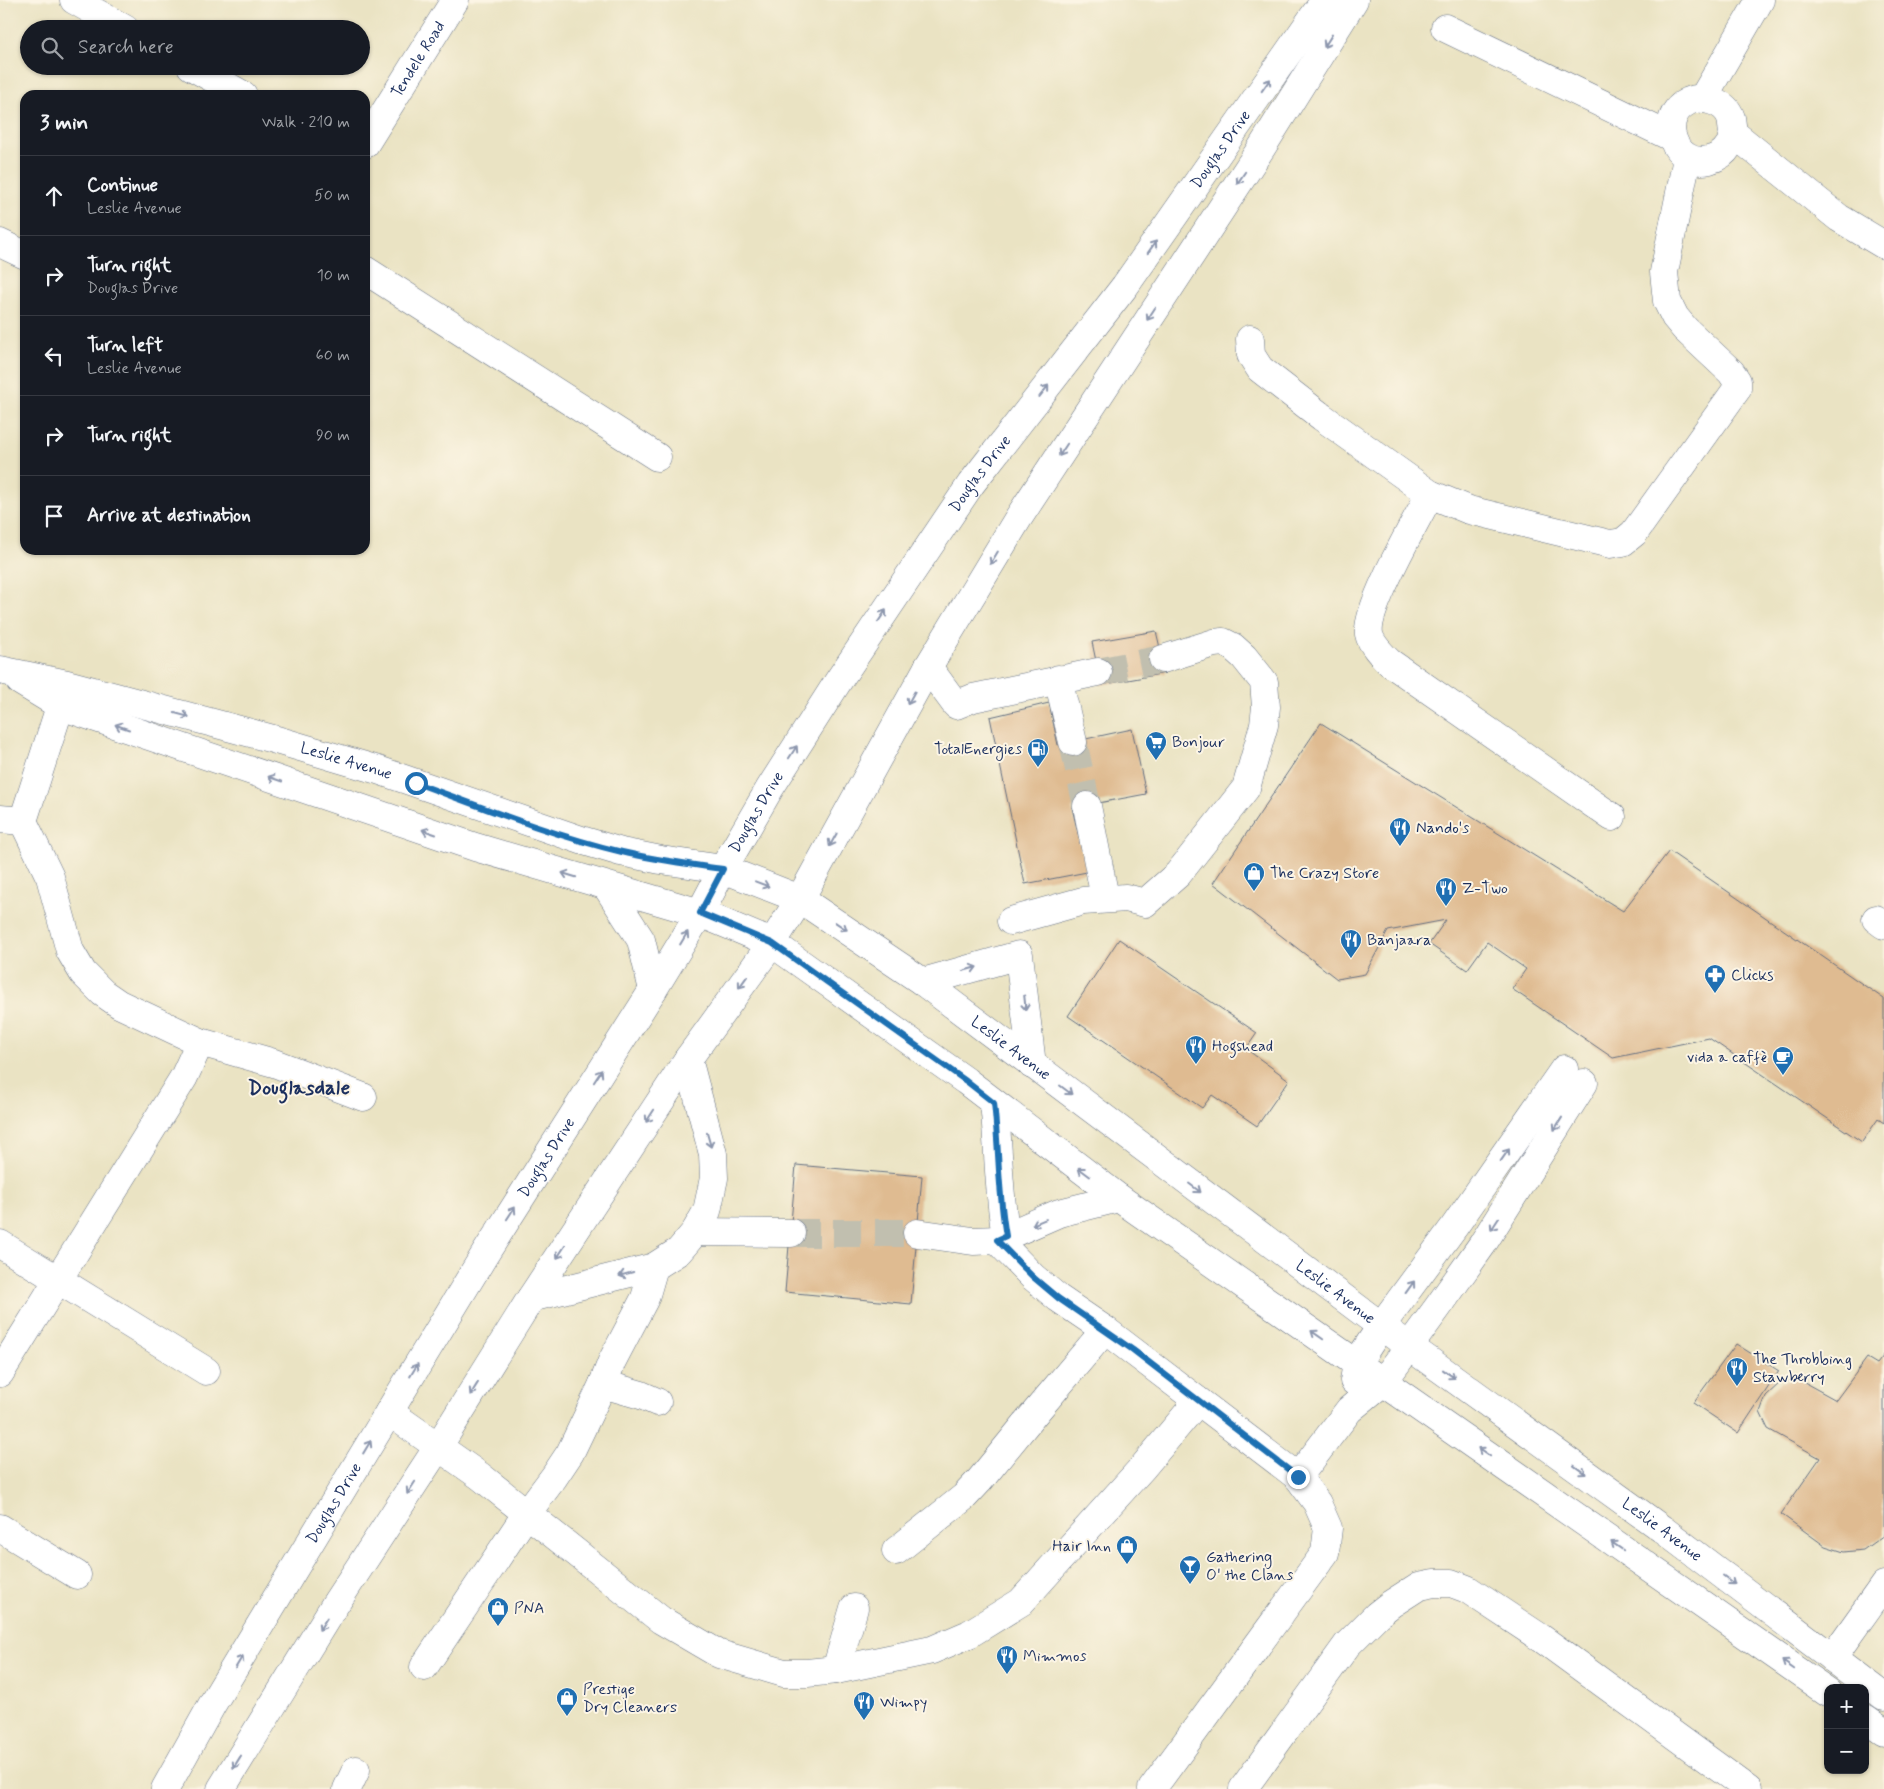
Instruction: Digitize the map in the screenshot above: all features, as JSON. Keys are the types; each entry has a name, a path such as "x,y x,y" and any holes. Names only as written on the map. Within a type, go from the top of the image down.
{"street":[{"path":"74,0 109,20"},
{"name":"Tendele Road","path":"370,136 455,0"},
{"name":"Douglas Drive","path":"165,1789 214,1703 485,1254 653,990 700,913 770,788 834,688 971,484 1125,286 1326,0"},
{"name":"Douglas Drive","path":"221,1789 334,1606 438,1447 532,1298 688,1059 772,943 800,899 928,668 1019,517 1262,147 1354,0"},
{"path":"1703,98 1760,0"},
{"path":"1250,339 1252,355 1260,369 1322,417 1430,494 1469,510 1610,544 1623,542 1634,533 1737,390 1737,381 1731,372 1675,317 1667,301 1664,272 1679,147 1671,122 1678,109 1689,101 1703,98 1719,104 1730,116 1733,133 1728,147 1717,158 1702,161 1679,147 1445,28"},
{"path":"207,75 234,90"},
{"path":"1733,133 1838,218 1884,245"},
{"path":"0,243 20,253"},
{"path":"370,273 657,458"},
{"path":"1430,494 1382,588 1370,621 1369,635 1389,662 1612,816"},
{"path":"1011,921 1083,901 1105,898 1126,898 1145,903 1178,874 1246,788 1264,725 1266,707 1264,682 1244,657 1233,647 1223,642 1214,643 1164,659"},
{"path":"928,668 956,705 973,698 1098,672"},
{"name":"Leslie Avenue","path":"3,671 475,847 700,913 772,943 966,1081 1119,1198 1824,1689"},
{"path":"1058,679 1072,742"},
{"path":"64,695 11,820 50,877 70,951 83,973 103,994 119,1004 200,1042 274,1063 363,1097"},
{"name":"Leslie Avenue","path":"64,695 273,739 361,765 544,829 597,845 661,860 723,869 800,899 923,982 1381,1326 1662,1529 1884,1697"},
{"path":"1087,806 1105,898"},
{"path":"607,887 642,940 653,990"},
{"path":"923,982 1019,955 1032,1065"},
{"path":"0,1373 184,1076 200,1042"},
{"path":"532,1298 654,1267 679,1251 696,1232 707,1211 714,1178 713,1154 688,1059"},
{"path":"1298,1477 1349,1410 1383,1382 1482,1245 1574,1076 1454,1227 1381,1326 1357,1363 1349,1410"},
{"path":"994,1103 999,1142 998,1171 1002,1238 1033,1277 1058,1298 1133,1350 1298,1477 1317,1503 1328,1528 1325,1553 1152,1789"},
{"path":"917,1234 973,1241 1002,1238 1060,1213 1119,1198"},
{"path":"696,1232 791,1233"},
{"path":"0,1244 206,1371"},
{"path":"424,1667 526,1513 570,1453 612,1362 645,1298 654,1267"},
{"path":"896,1550 964,1497 1105,1330"},
{"path":"603,1384 641,1395 657,1402"},
{"path":"389,1412 480,1476 661,1620 720,1654 784,1673 836,1670 932,1650 969,1634 1021,1602 1143,1467 1198,1401"},
{"path":"0,1528 77,1575"},
{"path":"1243,1789 1347,1645 1377,1614 1419,1586 1434,1583 1451,1583 1467,1589 1541,1638 1748,1789"},
{"path":"1832,1658 1884,1585"},
{"path":"836,1670 854,1608"},
{"path":"1869,1721 1884,1732"}],"building":[{"path":"1156,631 1166,673 1101,685 1092,642"},
{"path":"1049,703 1058,745 1132,729 1146,794 1072,808 1087,872 1025,884 990,717"},
{"path":"1321,723 1623,911 1669,851 1884,999 1884,1123 1878,1119 1862,1142 1709,1038 1613,1058 1512,989 1526,969 1487,942 1467,970 1429,944 1446,920 1388,931 1365,974 1337,979 1213,883"},
{"path":"1119,939 1257,1033 1246,1049 1289,1080 1257,1126 1212,1095 1202,1108 1068,1016"},
{"path":"796,1165 922,1176 911,1304 785,1292"},
{"path":"1736,1344 1779,1371 1738,1433 1693,1403"},
{"path":"1884,1355 1884,1535 1863,1550 1844,1552 1825,1546 1781,1514 1820,1458 1768,1429 1760,1412 1766,1396 1781,1382 1798,1379 1836,1400 1867,1358 1877,1364"}],"tunnel":[{"path":"1098,672 1163,659"},
{"path":"1073,742 1087,806"},
{"path":"791,1233 917,1233"}],"place":[{"name":"Bonjour","path":"1156,761"},
{"name":"TotalEnergies","path":"1038,768"},
{"name":"Nando's","path":"1400,847"},
{"name":"The Crazy Store","path":"1254,892"},
{"name":"Z-Two","path":"1446,907"},
{"name":"Banjaara","path":"1351,959"},
{"name":"Clicks","path":"1715,994"},
{"name":"Hogshead","path":"1196,1065"},
{"name":"vida a caffè","path":"1783,1076"},
{"name":"The Throbbing Stawberry","path":"1737,1387"},
{"name":"Hair Inn","path":"1127,1565"},
{"name":"Gathering O' the Clans","path":"1190,1585"},
{"name":"PNA","path":"498,1627"},
{"name":"Mimmos","path":"1007,1675"},
{"name":"Prestige Dry Cleaners","path":"567,1717"},
{"name":"Wimpy","path":"864,1721"}],"district":[{"name":"Douglasdale","path":"299,1088"}],"route":[{"path":"416,783 544,829 621,852 723,869 700,913 772,943 994,1103 999,1142 1000,1204 1006,1236 997,1240 1022,1267 1058,1298 1133,1350 1298,1477"}]}
